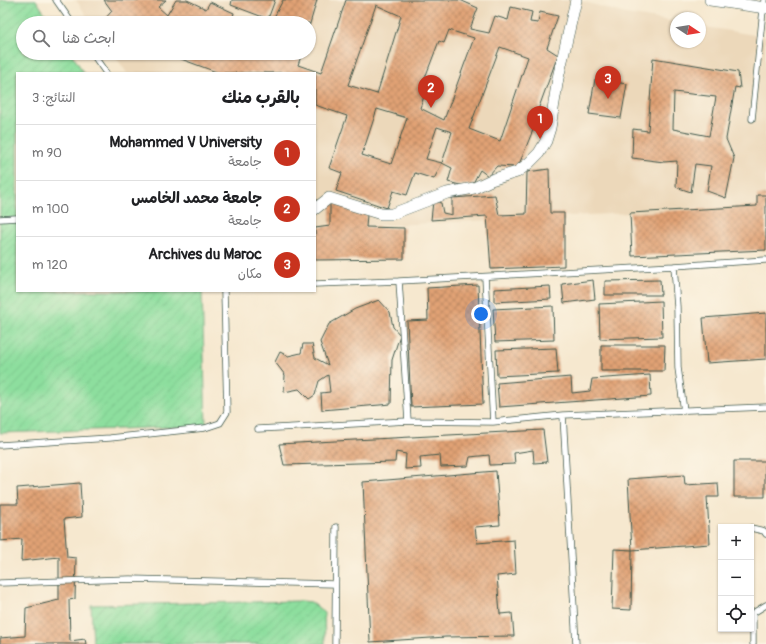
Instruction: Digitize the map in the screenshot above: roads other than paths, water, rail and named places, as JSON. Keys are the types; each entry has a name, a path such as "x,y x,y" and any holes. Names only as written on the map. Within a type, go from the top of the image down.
{"street":[{"path":"316,209 329,198 381,214 392,214 447,193 474,188 491,180 517,172 529,164 546,141 550,128 558,78 576,0"},
{"path":"710,0 765,5"}],"lane":[{"path":"56,0 67,16"},
{"path":"752,119 765,5"},
{"path":"97,60 105,72"},
{"path":"0,219 16,218"},
{"path":"316,284 485,277 766,260"},
{"path":"674,266 678,307 678,368 684,410"},
{"path":"485,277 493,422"},
{"path":"399,281 408,421"},
{"path":"0,445 118,437 205,428 220,423 228,412 224,292"},
{"path":"258,429 408,421 493,422 563,415 766,407"},
{"path":"563,415 576,644"},
{"path":"335,644 336,527"},
{"path":"754,529 764,531 766,534"},
{"path":"0,583 130,579 335,584"},
{"path":"754,611 766,605"},
{"path":"753,632 753,644"}],"place":[{"name":"Archives du Maroc","path":"608,99"},
{"name":"جامعة محمد الخامس","path":"431,108"},
{"name":"Mohammed V University","path":"540,139"}]}
